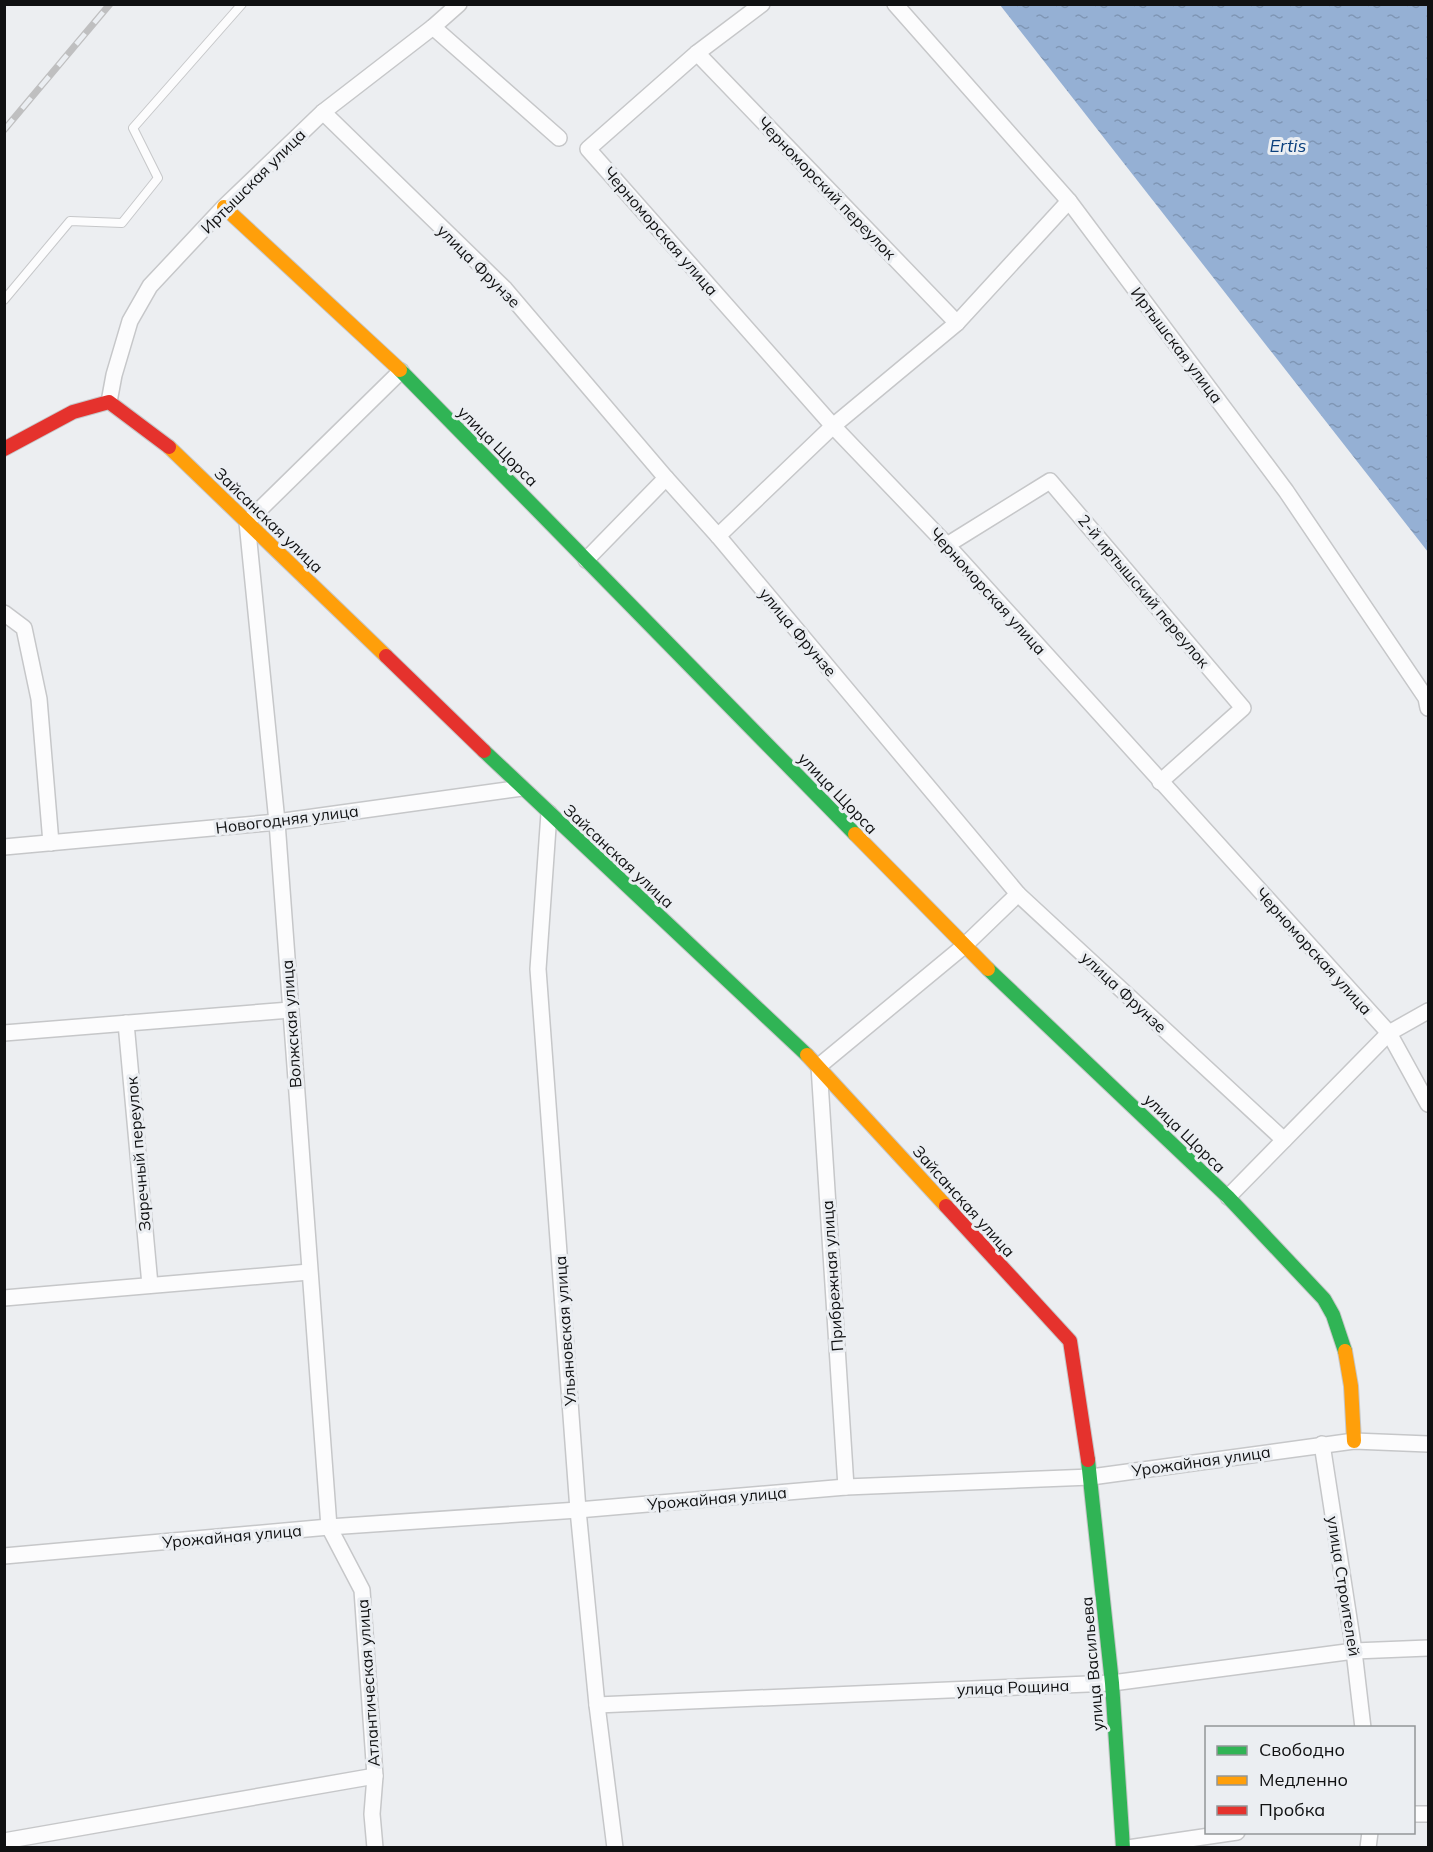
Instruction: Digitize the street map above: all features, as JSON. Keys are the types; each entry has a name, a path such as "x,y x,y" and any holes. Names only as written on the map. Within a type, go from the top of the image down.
{"street":[{"name":"Иртышская улица","path":"108,402 129,321 150,286 225,207 323,112 433,27 459,4"},
{"path":"697,53 762,4"},
{"name":"Иртышская улица","path":"895,4 1069,201 1286,491 1426,698 1428,708"},
{"path":"433,27 559,138"},
{"name":"Черноморская улица","path":"697,53 588,149 833,426 947,545 1389,1033 1428,1104"},
{"name":"Черноморский переулок","path":"697,53 957,323"},
{"name":"улица Фрунзе","path":"323,112 505,289 718,537 1018,894 1284,1140"},
{"path":"718,537 833,426 957,323 1069,201"},
{"name":"улица Щорса","path":"225,207 400,371 964,946 1228,1197 1324,1299 1335,1317 1349,1368 1354,1441"},
{"path":"247,522 400,371"},
{"path":"4,449 73,412 108,402"},
{"name":"Зайсанская улица","path":"108,402 162,440 522,788 819,1066 1070,1341 1091,1477"},
{"path":"586,560 666,478"},
{"name":"2-й иртышский переулок","path":"947,545 1050,481 1243,708 1160,782"},
{"name":"Волжская улица","path":"247,522 277,822 329,1527"},
{"path":"4,613 24,628 39,699 51,843"},
{"name":"Новогодняя улица","path":"4,847 277,822 522,788"},
{"name":"Ульяновская улица","path":"549,813 538,969 578,1510 597,1705 615,1848"},
{"path":"819,1066 964,946 1018,894"},
{"path":"4,1033 290,1010"},
{"path":"1228,1197 1389,1033 1428,1011"},
{"name":"Заречный переулок","path":"126,1023 150,1285"},
{"name":"Прибрежная улица","path":"819,1066 846,1487"},
{"path":"4,1298 309,1272"},
{"name":"Урожайная улица","path":"4,1556 329,1527 578,1510 846,1487 1091,1477 1354,1441 1428,1444"},
{"name":"улица Строителей","path":"1322,1444 1354,1651 1363,1726"},
{"name":"улица Васильева","path":"1091,1477 1112,1683 1122,1848"},
{"name":"Атлантическая улица","path":"329,1527 362,1590 375,1776 372,1814 375,1848"},
{"name":"улица Рощина","path":"597,1705 1112,1683 1354,1651 1428,1648"},
{"path":"4,1841 375,1776"},
{"path":"1128,1848 1230,1834"}],"lane":[{"path":"4,300 70,221 122,223 144,196 158,178 133,128 242,4"}],"water":[{"name":"Ertis","path":"1000,5 1428,5 1428,552"}],"railway":[{"path":"4,130 110,4"}],"traffic: fast":[{"path":"400,370 855,834"},
{"path":"484,751 807,1055"},
{"path":"988,969 1228,1197 1324,1299 1333,1315 1345,1351"},
{"path":"1088,1460 1112,1683 1123,1848"}],"traffic: slow":[{"path":"224,207 400,370"},
{"path":"169,447 386,656"},
{"path":"855,834 988,969"},
{"path":"807,1055 946,1206"},
{"path":"1345,1351 1351,1386 1354,1441"}],"traffic: jam":[{"path":"4,449 73,412 109,402 169,447"},
{"path":"386,656 484,751"},
{"path":"946,1206 1070,1341 1088,1460"}]}
